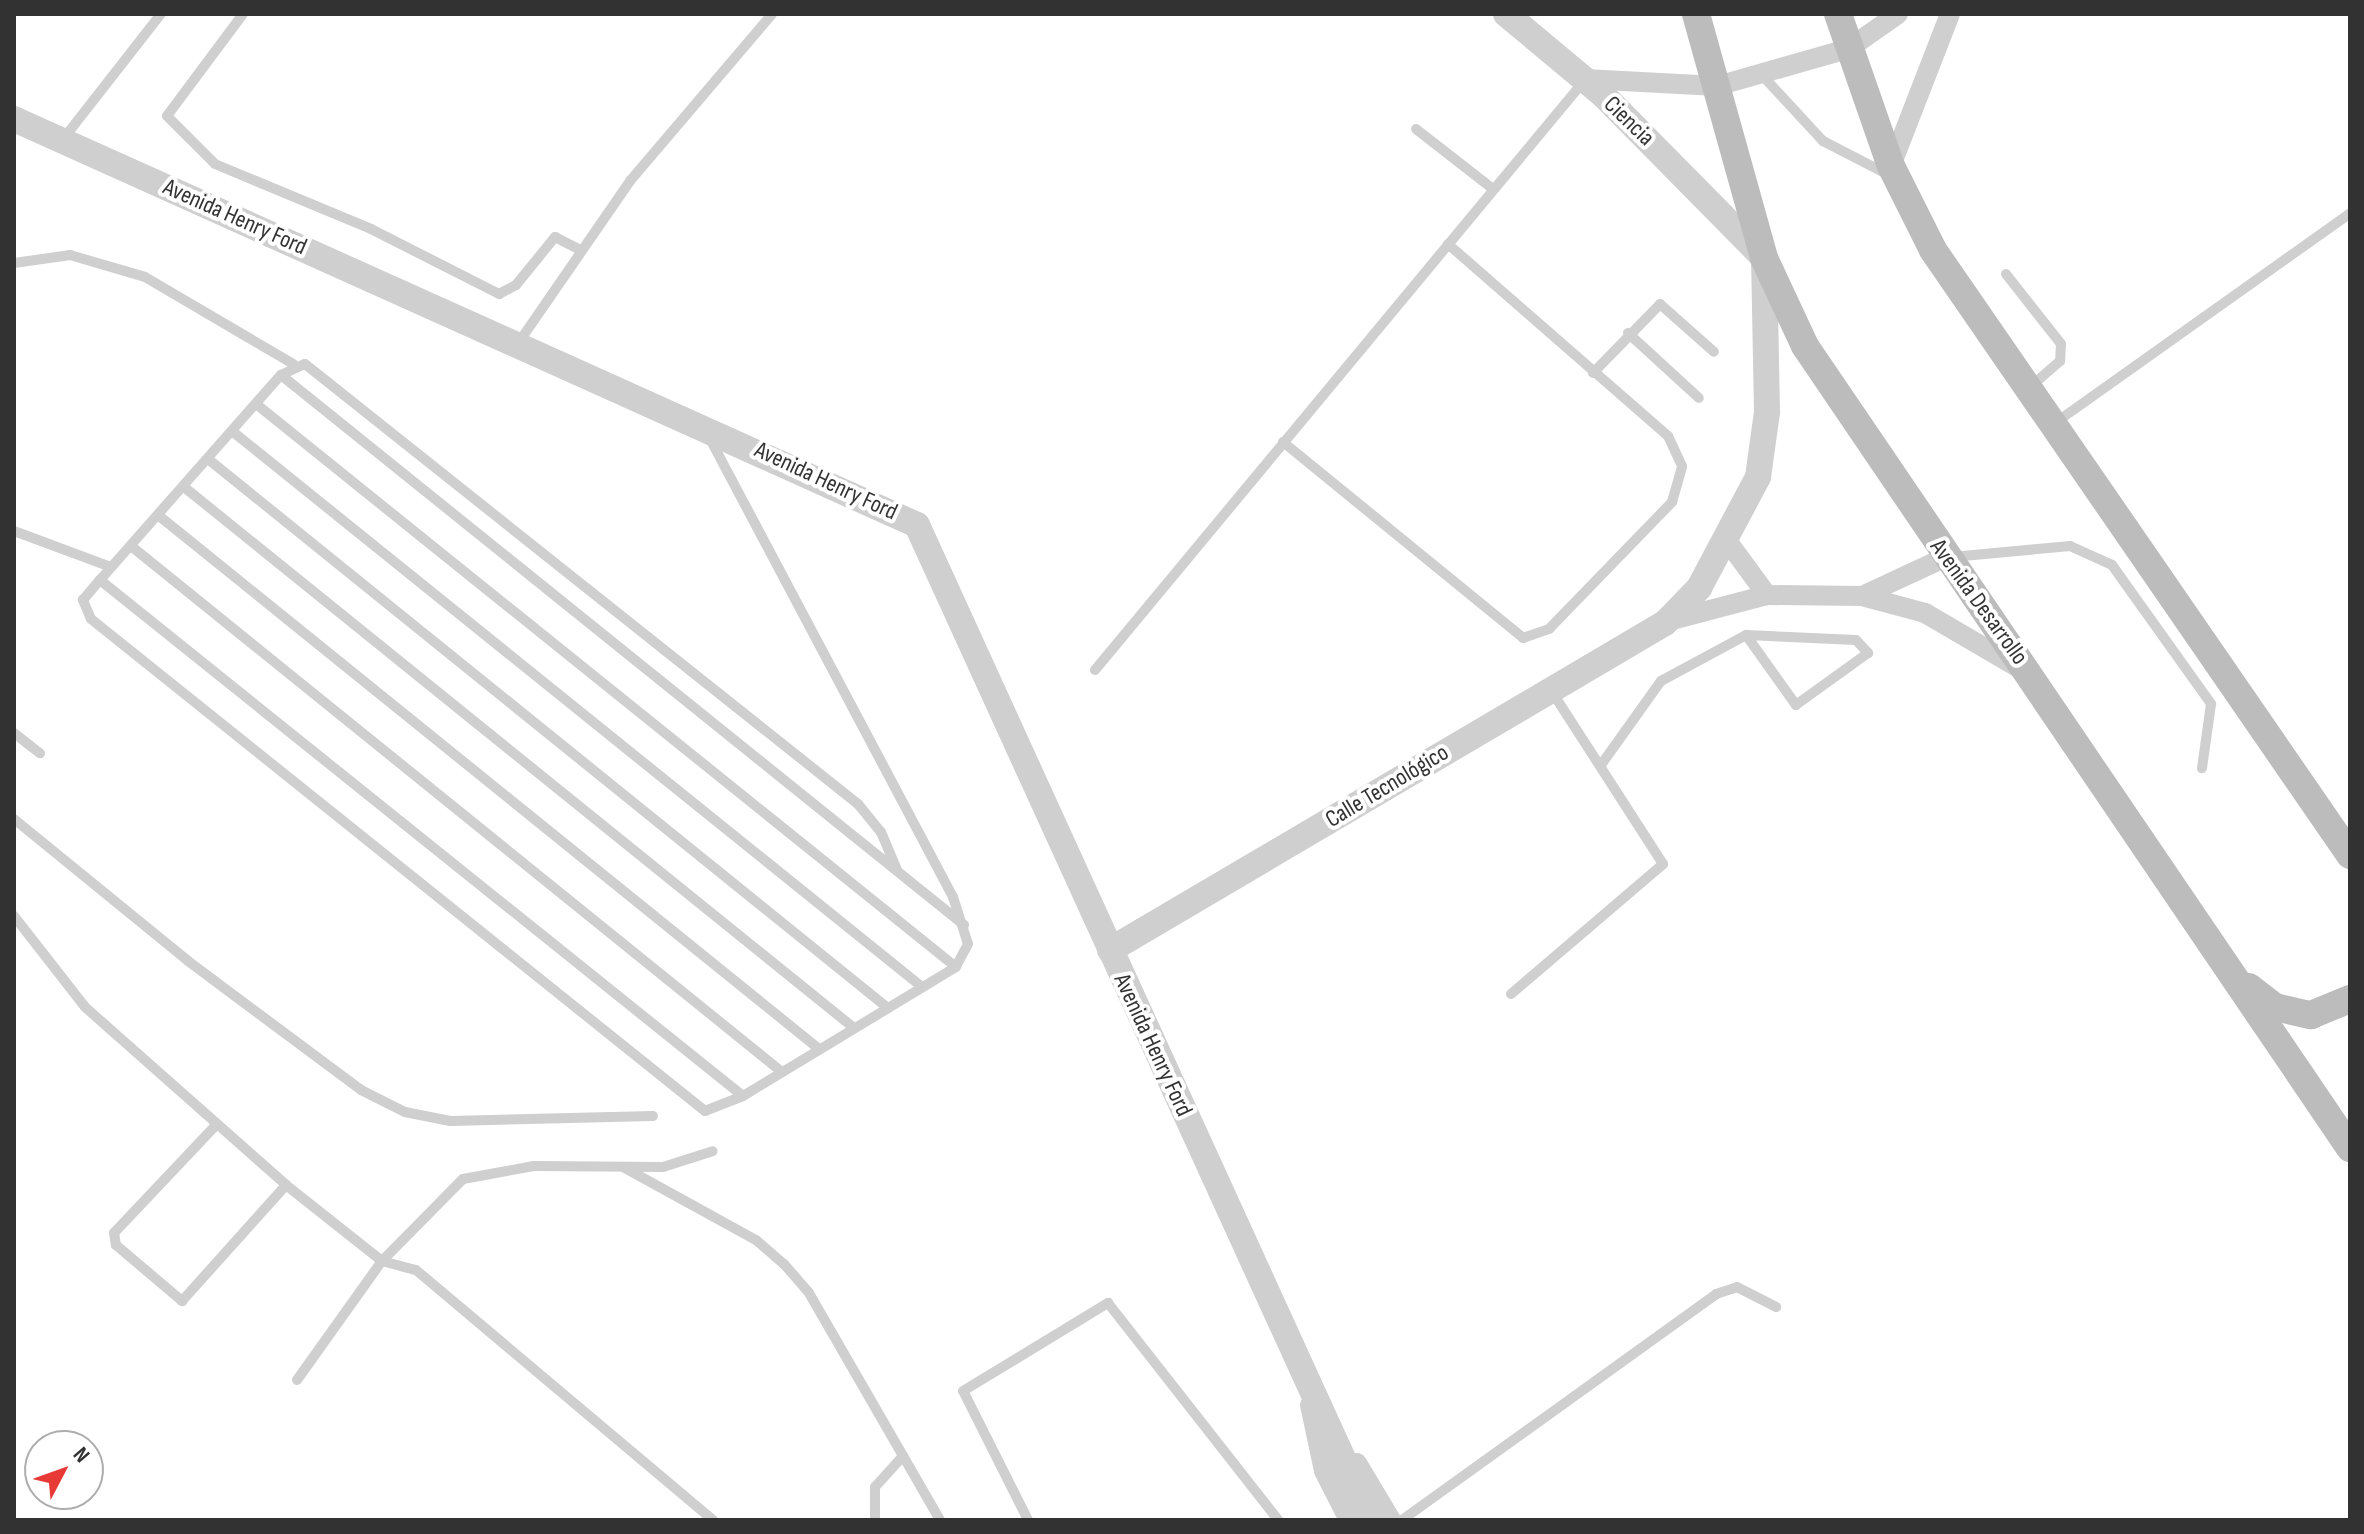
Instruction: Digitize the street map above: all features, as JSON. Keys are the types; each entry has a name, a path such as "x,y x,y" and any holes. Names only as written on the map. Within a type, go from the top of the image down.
{"main road":[{"name":"Avenida Desarrollo","path":"1696,14 1764,258 1805,346 2350,1148"},
{"path":"1838,14 1894,172 1933,250 2350,855"},
{"path":"2236,977 2275,1007 2311,1015 2350,999"}],"street":[{"path":"1506,14 1585,79"},
{"name":"Ciencia","path":"1585,79 1717,86 1848,49 1898,14"},
{"path":"1894,172 1950,14"},
{"name":"Ciencia","path":"1585,79 1764,258"},
{"name":"Avenida Henry Ford","path":"14,119 700,422 917,525 1371,1520"},
{"name":"Calle Tecnológico","path":"1665,623 1728,542 1766,444 1764,258"},
{"path":"1728,542 1767,595"},
{"name":"Calle Tecnológico","path":"1862,596 1946,557"},
{"name":"Calle Tecnológico","path":"1110,950 1665,623 1767,595 1862,596 1925,613 2034,679"},
{"name":"Avenida Henry Ford","path":"1303,1374 1324,1471 1349,1520"},
{"name":"Avenida Henry Ford","path":"1303,1374 1391,1520"}],"lane":[{"path":"62,140 161,14"},
{"path":"243,14 167,116 215,164 371,229 499,294 516,285 555,237 580,250"},
{"path":"519,342 580,250 772,14"},
{"path":"1762,75 1823,141 1894,172"},
{"path":"1095,670 1585,79"},
{"path":"1416,129 1493,189"},
{"path":"2053,424 2350,213"},
{"path":"1283,442 1508,631 1537,636 1672,502 1681,482 1668,436 1448,244"},
{"path":"14,263 70,255 145,277 293,364 331,378 858,804 881,832 897,870"},
{"path":"2006,274 2063,353 2028,389"},
{"path":"1593,373 1628,333 1660,304 1714,352"},
{"path":"1628,333 1699,398"},
{"path":"293,364 83,600 91,619 689,1102 716,1110 956,967 968,944 964,925 700,422"},
{"path":"281,375 964,925"},
{"path":"256,404 956,967"},
{"path":"232,431 922,987"},
{"path":"208,459 888,1008"},
{"path":"184,487 854,1028"},
{"path":"158,515 819,1049"},
{"path":"14,531 111,567"},
{"path":"131,546 782,1072"},
{"path":"1946,557 2070,546 2112,565 2205,692 2213,726 2202,768"},
{"path":"100,580 743,1096"},
{"path":"1601,765 1661,681 1746,635 1856,640 1868,653 1796,705 1746,635"},
{"path":"1511,994 1663,864 1551,690"},
{"path":"14,733 40,753"},
{"path":"14,819 188,961 361,1090 405,1112 450,1121 653,1116"},
{"path":"14,916 85,1007 286,1185 382,1261 416,1270 713,1520"},
{"path":"217,1124 114,1233 116,1245 182,1301 286,1185"},
{"path":"297,1380 382,1261 445,1192 481,1172 663,1167 713,1151"},
{"path":"623,1167 756,1240 784,1264 940,1520"},
{"path":"1402,1520 1716,1294 1737,1287 1776,1307"},
{"path":"1028,1520 963,1391 1108,1303 1278,1520"},
{"path":"875,1520 875,1487 903,1456"}]}
